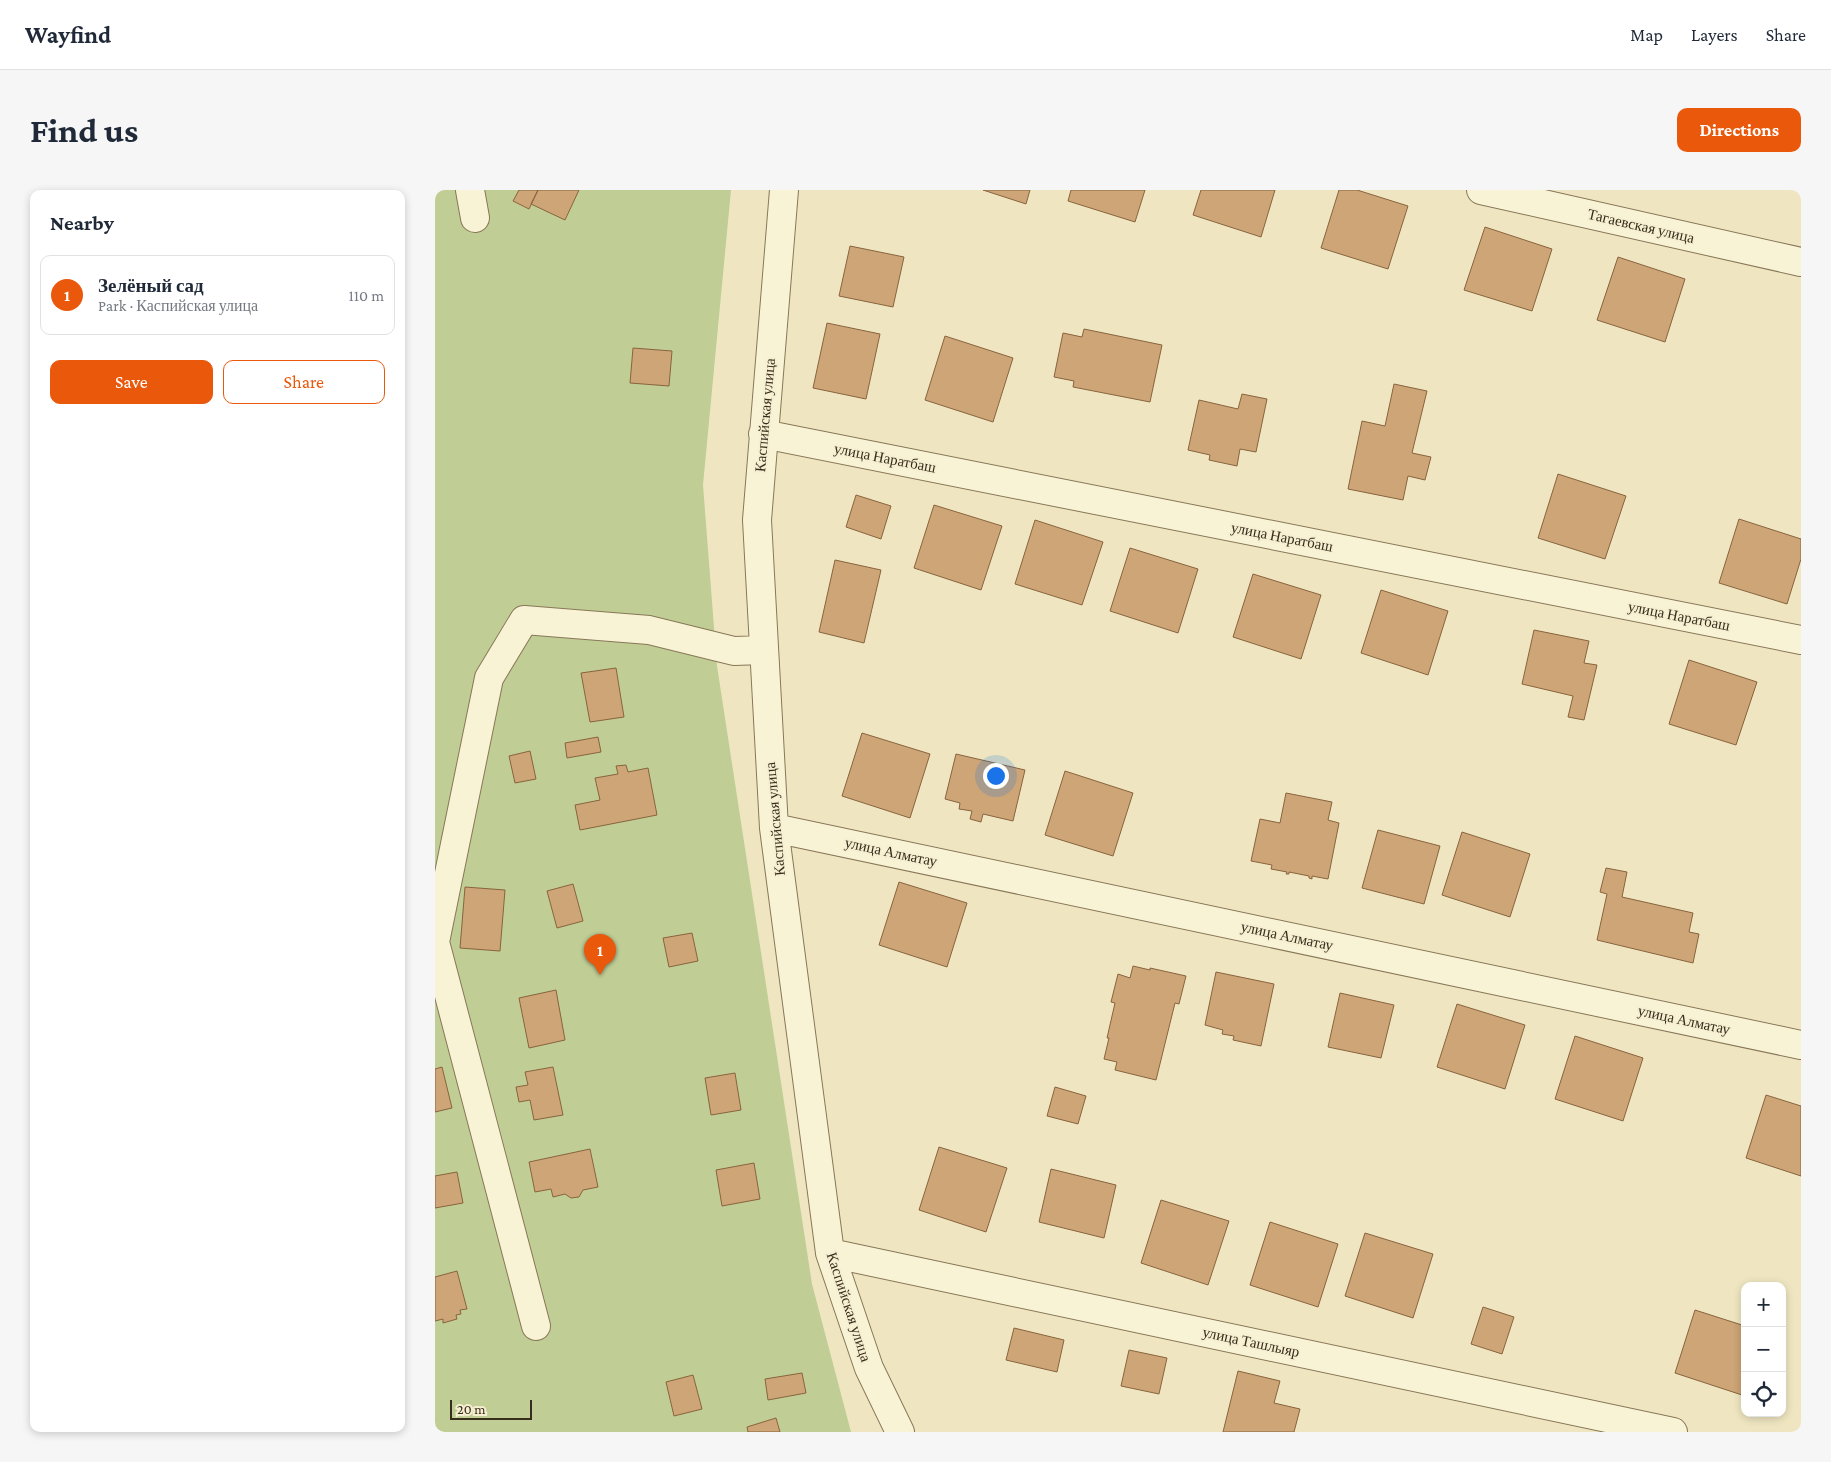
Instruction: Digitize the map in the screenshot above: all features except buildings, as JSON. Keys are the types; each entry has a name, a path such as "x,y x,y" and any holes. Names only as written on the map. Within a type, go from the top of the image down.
{"street":[{"path":"470,190 475,218"},
{"name":"Каспийская улица","path":"784,190 757,520 774,828 830,1253 869,1368 900,1432"},
{"name":"Тагаевская улица","path":"1481,190 1801,262"},
{"name":"улица Наратбаш","path":"763,434 1801,640"},
{"path":"536,1326 435,942 489,678 524,620 649,630 734,651 764,650"},
{"name":"улица Алматау","path":"774,828 1801,1044"},
{"name":"улица Ташлыяр","path":"830,1253 1673,1432"}],"green space":[{"path":"435,190 731,190 703,485 717,666 812,1284 851,1432 435,1432"}],"place":[{"name":"Зелёный сад","path":"600,975"}]}
